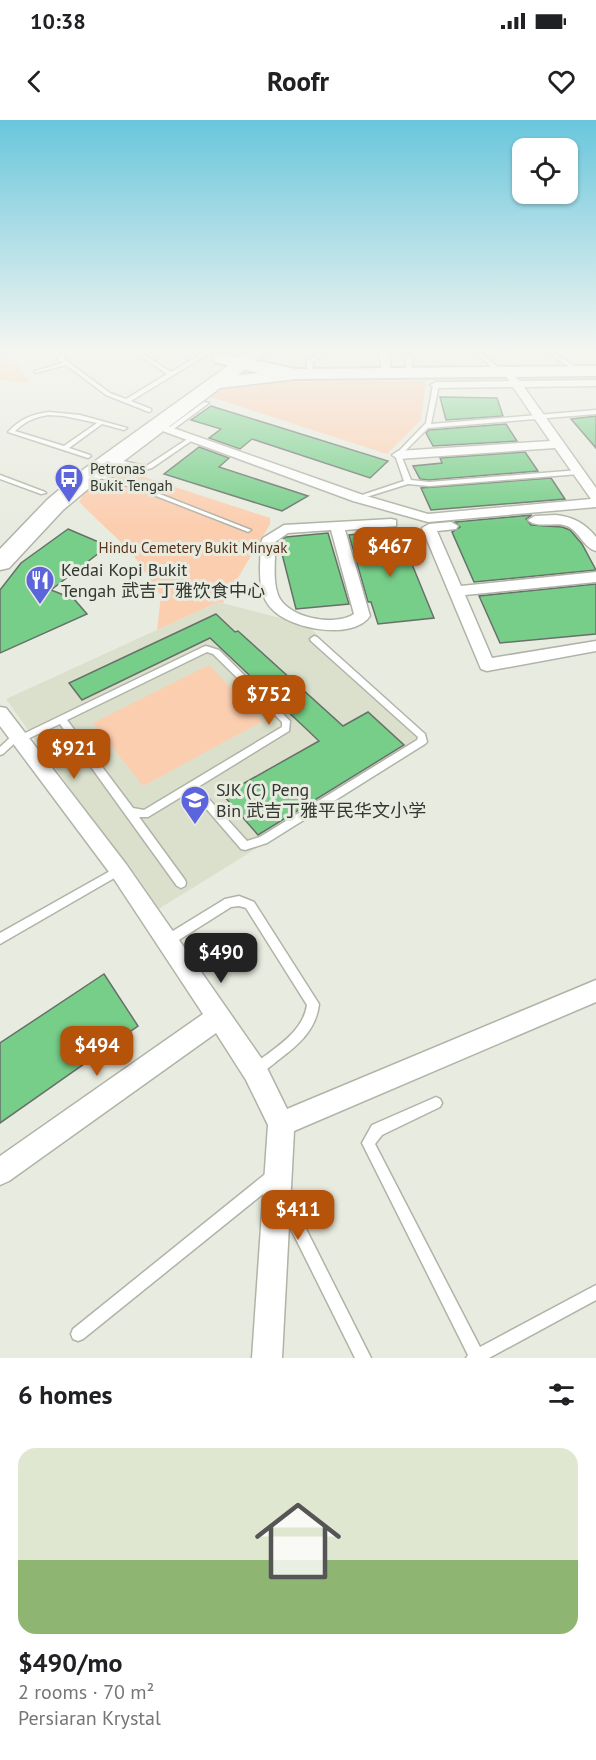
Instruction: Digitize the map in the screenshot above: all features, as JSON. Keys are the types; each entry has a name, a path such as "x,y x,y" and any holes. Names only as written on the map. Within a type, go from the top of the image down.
{"highway":[{"path":"0,538 44,493 90,465 110,460 170,410"},
{"path":"0,563 124,428 158,422 180,410"}],"street":[{"path":"533,410 596,497"},
{"path":"158,422 358,498 428,518 596,503"},
{"path":"398,455 558,444"},
{"path":"336,526 344,519 400,510"},
{"path":"596,547 584,528 572,521 557,519 429,528 487,665 596,645"},
{"path":"336,526 362,615 351,623 331,625 295,620 278,611 270,596 268,541 284,529 336,526 391,524"},
{"path":"454,591 596,578"},
{"path":"0,713 119,870 255,1071 281,1124 267,1358"},
{"path":"281,1124 596,991"},
{"path":"0,1172 219,1017"}],"lane":[{"path":"140,410 158,422"},
{"path":"408,482 398,455 427,426 431,410"},
{"path":"11,432 16,425 35,414 48,411 124,428"},
{"path":"427,426 540,419 596,412"},
{"path":"64,449 100,423"},
{"path":"0,429 64,449 90,465 140,488 248,530"},
{"path":"110,460 150,468 194,437"},
{"path":"358,498 408,482 429,484 579,472"},
{"path":"0,477 44,493"},
{"path":"192,786 245,846 263,840 422,742 422,736 314,639"},
{"path":"0,752 19,737 206,649 216,652 286,721 286,729 145,814 130,812"},
{"path":"61,719 181,884"},
{"path":"0,939 119,870"},
{"path":"167,941 228,902 239,901 250,905 313,1004 313,1017 301,1033 255,1071"},
{"path":"436,1103 377,1130 368,1143 476,1357 596,1292"},
{"path":"78,1334 279,1180 363,1358"}],"shaded area":[{"name":"SJK (C) Peng Bin 武吉丁雅平民华文小学","path":"218,602 307,625 428,742 157,910 6,699"}],"green space":[{"path":"251,410 422,410 421,420 387,454"},
{"name":"Hindu Cemetery Bukit Minyak","path":"111,466 270,518 270,524 223,603 218,602 157,630 161,596 132,553 79,502 92,480"},
{"path":"209,665 263,721 143,786 93,723"}],"building":[{"path":"206,410 223,410 388,461 370,478 252,439 240,449 209,438 221,429 191,420"},
{"path":"443,410 501,410 503,416 446,420"},
{"path":"596,416 596,448 571,419"},
{"path":"506,424 517,441 433,446 426,433 429,430"},
{"path":"199,447 229,458 219,467 308,496 282,511 164,474"},
{"path":"525,452 538,471 429,480 420,479 413,466 442,463 440,458"},
{"path":"551,478 565,499 431,510 421,488"},
{"path":"532,515 526,519 531,525 562,527 570,530 582,544 596,570 474,582 452,532 460,527 455,522"},
{"path":"68,529 108,546 51,590 74,599 87,614 0,653 0,590 21,563"},
{"path":"398,530 434,618 378,624 371,602 368,602 349,535"},
{"path":"328,533 349,604 296,609 279,542 286,537"},
{"path":"596,584 596,634 500,643 479,596"},
{"path":"216,614 235,632 238,631 343,726 368,712 404,745 258,835 223,795 319,741 210,638 82,700 69,683"},
{"path":"104,974 138,1026 0,1123 0,1043"}],"place":[{"name":"Petronas Bukit Tengah","path":"69,504"},
{"name":"Kedai Kopi Bukit Tengah 武吉丁雅饮食中心","path":"40,606"},
{"name":"SJK (C) Peng Bin 武吉丁雅平民华文小学","path":"195,826"}]}
